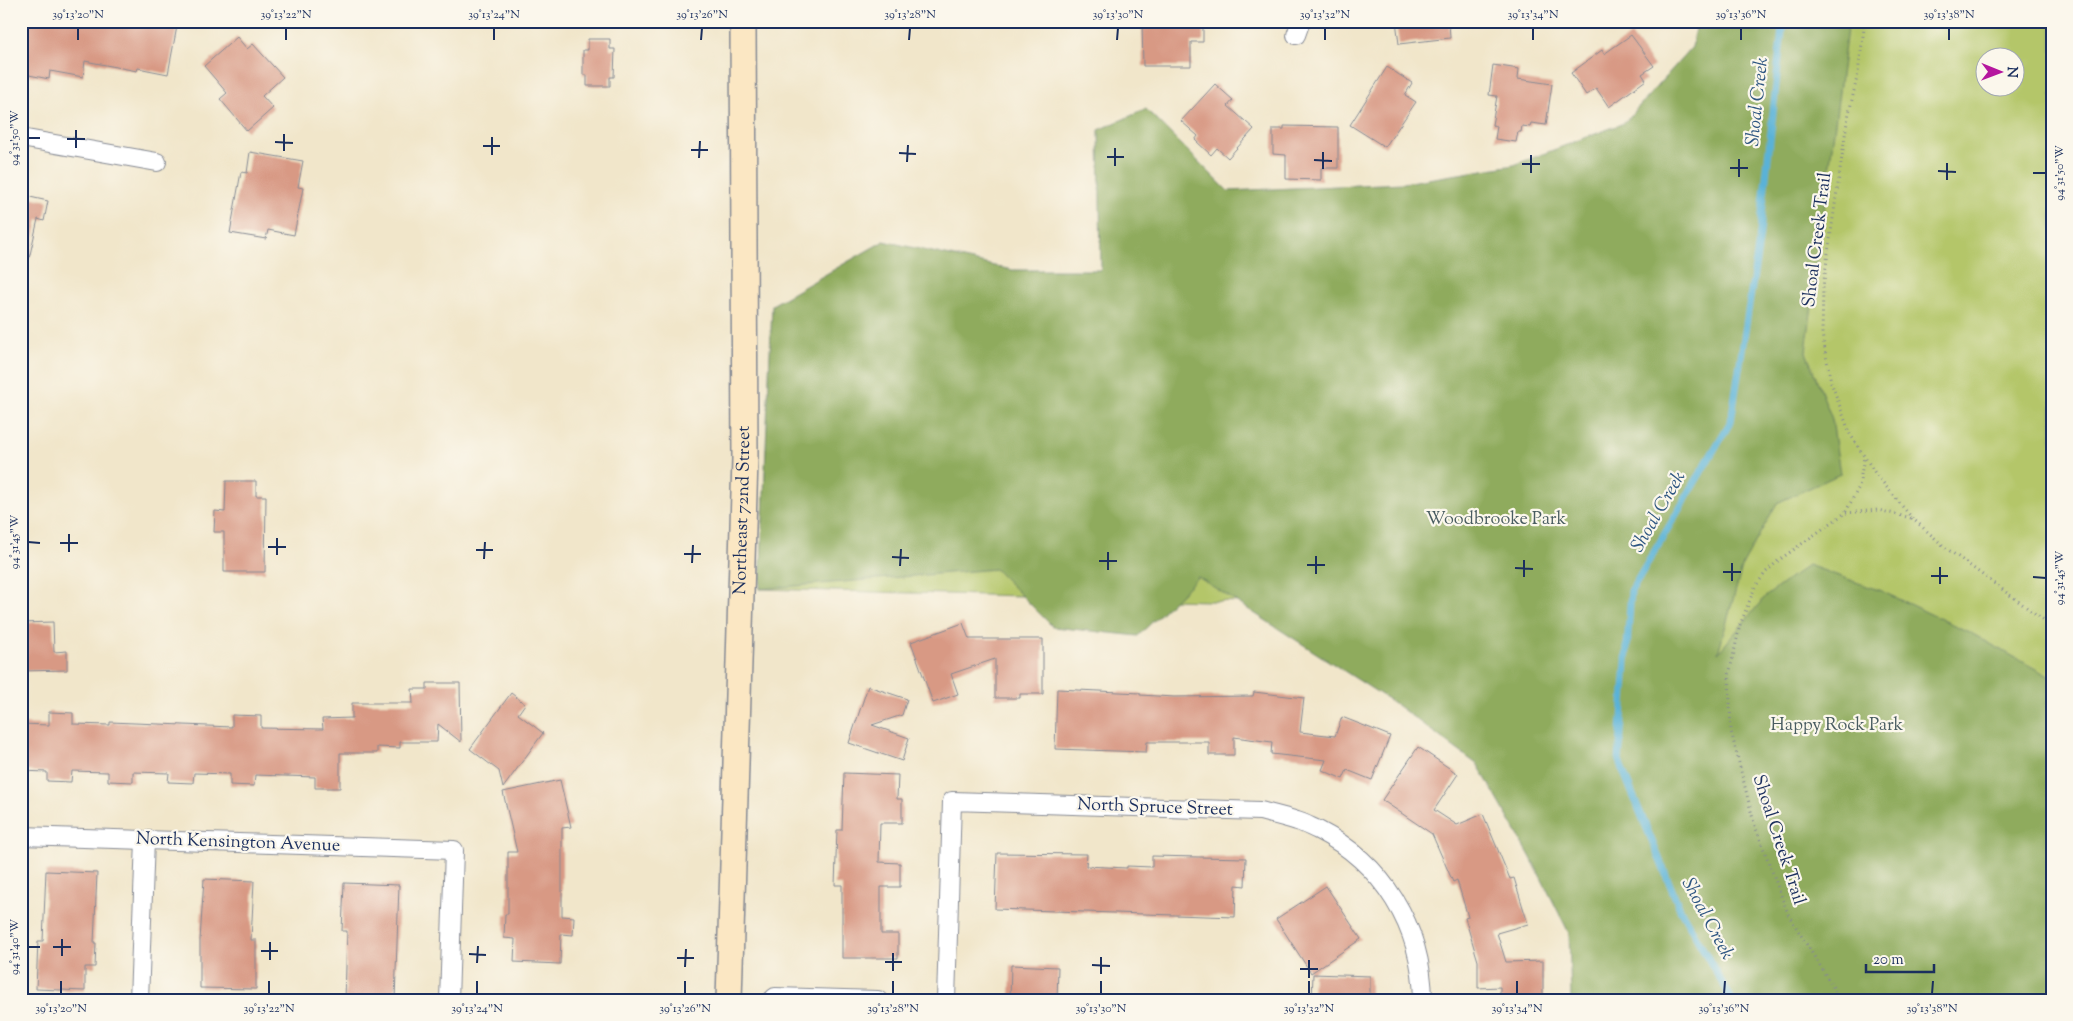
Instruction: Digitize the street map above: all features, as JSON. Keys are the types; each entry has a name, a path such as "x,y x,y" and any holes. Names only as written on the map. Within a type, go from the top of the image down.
{"main road":[{"name":"Northeast 72nd Street","path":"729,1000 745,459 743,21"}],"street":[{"path":"21,138 157,162"},
{"name":"North Spruce Street","path":"946,1000 952,801 1260,812 1298,821 1334,838 1379,877 1401,910 1413,937 1421,966 1423,1000"},
{"name":"North Kensington Avenue","path":"21,836 454,850 449,1000"},
{"path":"139,1000 145,840"},
{"path":"772,1000 775,998 878,1000"}],"path":[{"name":"Shoal Creek Trail","path":"1864,21 1858,73 1846,131 1823,287 1822,334 1832,382 1850,434 1864,456 1912,518 1946,548 2052,626"},
{"name":"Shoal Creek Trail","path":"1840,1000 1788,914 1754,823 1731,732 1729,675 1740,625 1754,587 1779,560 1845,513 1859,487 1864,456"},
{"path":"1845,513 1878,510 1912,518"}],"green space":[{"path":"1696,21 1848,21 1806,352 1832,419 1840,474 1777,503 1743,564 1718,653 1765,597 1808,565 1881,591 1969,632 2052,678 2052,1000 1571,1000 1569,933 1530,856 1478,765 1394,703 1198,577 1138,636 1053,627 995,569 760,589 772,305 884,241 1012,270 1101,270 1099,130 1146,109 1228,191 1403,183 1514,165 1624,123 1692,47"},
{"path":"1783,21 2052,21 2052,1000 1591,861 1357,605 760,589 771,348 1734,364"}],"building":[{"path":"28,21 178,21 168,74 138,68 137,71 85,61 83,77 50,71 49,79 24,74 25,69 21,69 21,34 25,35"},
{"path":"1142,21 1203,21 1203,42 1191,42 1191,66 1143,66"},
{"path":"1396,21 1449,21 1450,38 1399,44"},
{"path":"1631,35 1654,66 1642,74 1646,80 1609,107 1596,88 1586,95 1571,73 1602,50 1604,54"},
{"path":"237,37 247,49 253,44 283,77 262,96 273,108 247,131 220,99 227,93 204,66"},
{"path":"588,39 610,39 610,49 615,49 614,77 610,77 610,86 587,86 587,75 583,75 583,50 588,50"},
{"path":"1493,65 1519,69 1518,79 1552,84 1546,125 1531,123 1530,127 1522,126 1521,132 1518,132 1516,142 1495,139 1497,126 1492,125 1497,96 1489,95"},
{"path":"1387,67 1412,83 1405,95 1416,102 1385,147 1350,125"},
{"path":"1215,84 1233,100 1228,106 1254,129 1228,158 1217,148 1211,155 1195,140 1198,136 1181,121"},
{"path":"1284,126 1338,127 1338,168 1321,168 1321,180 1286,179 1286,155 1273,154 1273,129 1284,129"},
{"path":"250,152 303,161 298,187 303,188 294,235 268,230 266,239 230,233 241,172 247,173"},
{"path":"21,195 48,201 44,221 38,219 29,259 21,258"},
{"path":"226,481 256,481 256,496 266,496 265,572 224,572 224,532 214,532 215,511 225,512"},
{"path":"53,622 54,652 67,651 67,670 21,671 21,623"},
{"path":"963,623 969,639 1043,639 1043,694 1020,694 1020,698 995,698 995,659 951,674 958,694 933,703 911,642"},
{"path":"427,683 460,683 461,742 438,724 437,742 400,742 400,748 377,747 377,753 340,753 340,788 315,788 315,777 255,775 254,786 230,785 230,774 194,773 193,783 168,782 169,773 133,772 133,782 108,781 108,772 72,771 71,782 47,781 47,772 21,771 21,724 49,725 49,712 73,713 73,724 110,725 110,722 232,727 232,715 261,716 261,728 323,729 322,719 352,718 352,703 413,703 412,689 427,689"},
{"path":"868,686 907,699 902,715 872,725 909,738 902,761 849,743"},
{"path":"1057,689 1140,693 1140,695 1174,697 1253,696 1254,692 1304,698 1300,732 1335,736 1342,717 1390,736 1372,780 1347,770 1343,779 1322,770 1326,760 1271,754 1272,742 1234,737 1234,755 1209,755 1209,742 1147,742 1146,752 1055,749"},
{"path":"511,693 525,704 518,714 543,733 503,788 499,771 470,749"},
{"path":"1418,747 1458,774 1434,810 1457,825 1483,814 1510,879 1514,878 1528,924 1497,933 1506,962 1543,961 1543,1000 1500,1000 1500,987 1478,988 1478,961 1465,918 1468,917 1457,880 1453,882 1432,834 1382,800"},
{"path":"844,773 898,775 897,799 902,799 902,823 880,823 879,862 900,863 900,887 881,887 881,934 898,934 898,958 842,958 842,885 835,885 837,830 842,830"},
{"path":"560,780 571,827 562,828 562,916 574,917 573,935 561,934 560,964 514,962 515,939 504,938 505,914 508,914 508,852 517,852 503,792"},
{"path":"997,853 1087,854 1086,866 1127,868 1127,866 1152,867 1152,856 1246,858 1245,886 1236,885 1235,917 995,909"},
{"path":"46,871 97,873 94,943 96,943 95,967 85,967 85,991 36,989 38,941 43,941"},
{"path":"204,879 254,881 251,940 256,940 256,989 200,988 200,940"},
{"path":"344,883 399,885 395,1000 345,1000 347,931 342,931"},
{"path":"1326,886 1361,939 1311,973 1276,919"},
{"path":"1011,965 1058,967 1057,1000 1010,1000"},
{"path":"1313,974 1370,976 1370,1000 1312,1000"}],"waterway":[{"name":"Shoal Creek","path":"1732,1000 1680,909 1619,761 1631,591 1731,421 1759,241 1783,21"}],"park label":[{"name":"Woodbrooke Park","path":"1496,520"},
{"name":"Happy Rock Park","path":"1837,726"}]}
